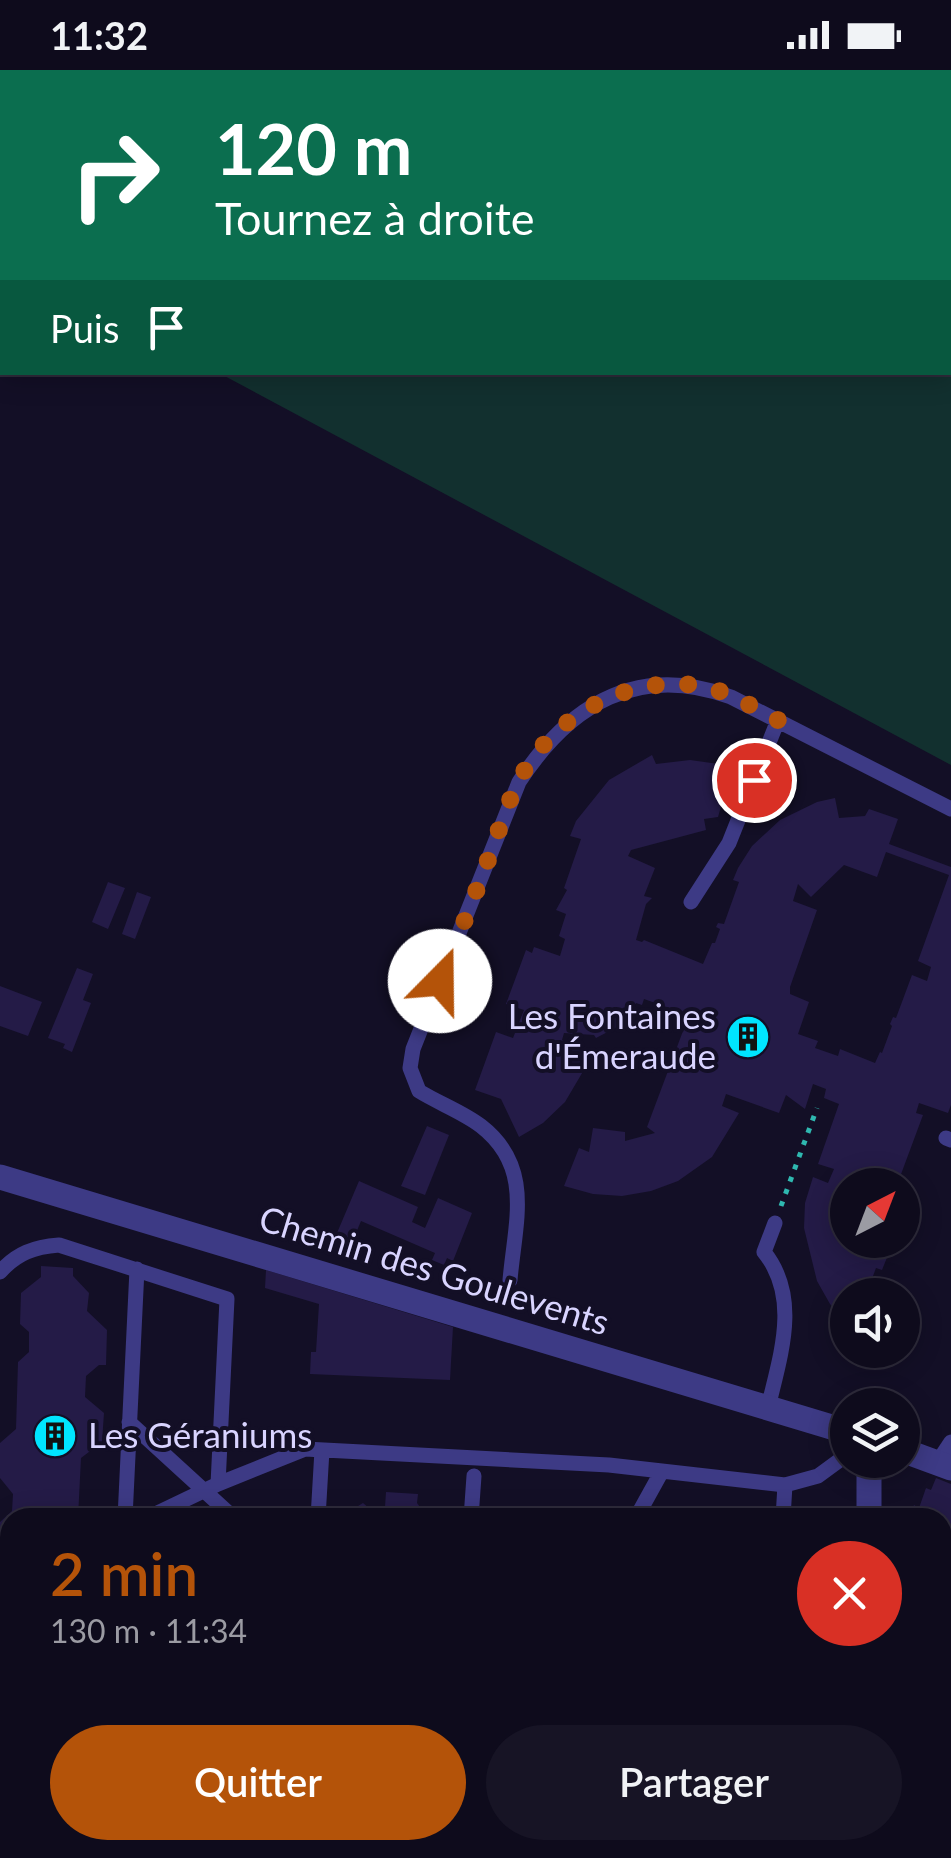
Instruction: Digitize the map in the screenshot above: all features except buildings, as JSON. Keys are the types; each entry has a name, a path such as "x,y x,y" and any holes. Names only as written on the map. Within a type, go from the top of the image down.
{"street":[{"name":"Chemin des Goulevents","path":"0,1177 830,1427"},
{"path":"920,1453 946,1458"},
{"path":"869,1478 869,1508"}],"lane":[{"path":"510,1280 518,1180 504,1150 480,1125 418,1091 410,1068 414,1048 518,782 539,752 568,722 596,702 635,687 704,687 778,720 951,809"},
{"path":"691,902 729,842 778,720"},
{"path":"768,1408 784,1337 785,1292 778,1269 764,1252 775,1222"},
{"path":"0,1272 11,1260 35,1247 60,1244 227,1299 210,1488"},
{"path":"126,1508 137,1269"},
{"path":"130,1422 210,1488 226,1508"},
{"path":"168,1508 305,1449 609,1465 785,1485 818,1476 830,1467"},
{"path":"319,1508 322,1450"},
{"path":"642,1508 662,1471"},
{"path":"472,1508 474,1476"},
{"path":"784,1508 785,1485"}],"path":[{"path":"775,1222 817,1108"}],"green space":[{"path":"223,375 951,375 951,765"}],"place":[{"name":"Les Fontaines d'Émeraude","path":"748,1037"},
{"name":"Les Géraniums","path":"55,1436"}],"route":[{"path":"440,981 518,782 539,752 568,722 596,702 635,687 671,684 704,687 731,696 778,720 754,780"}]}
